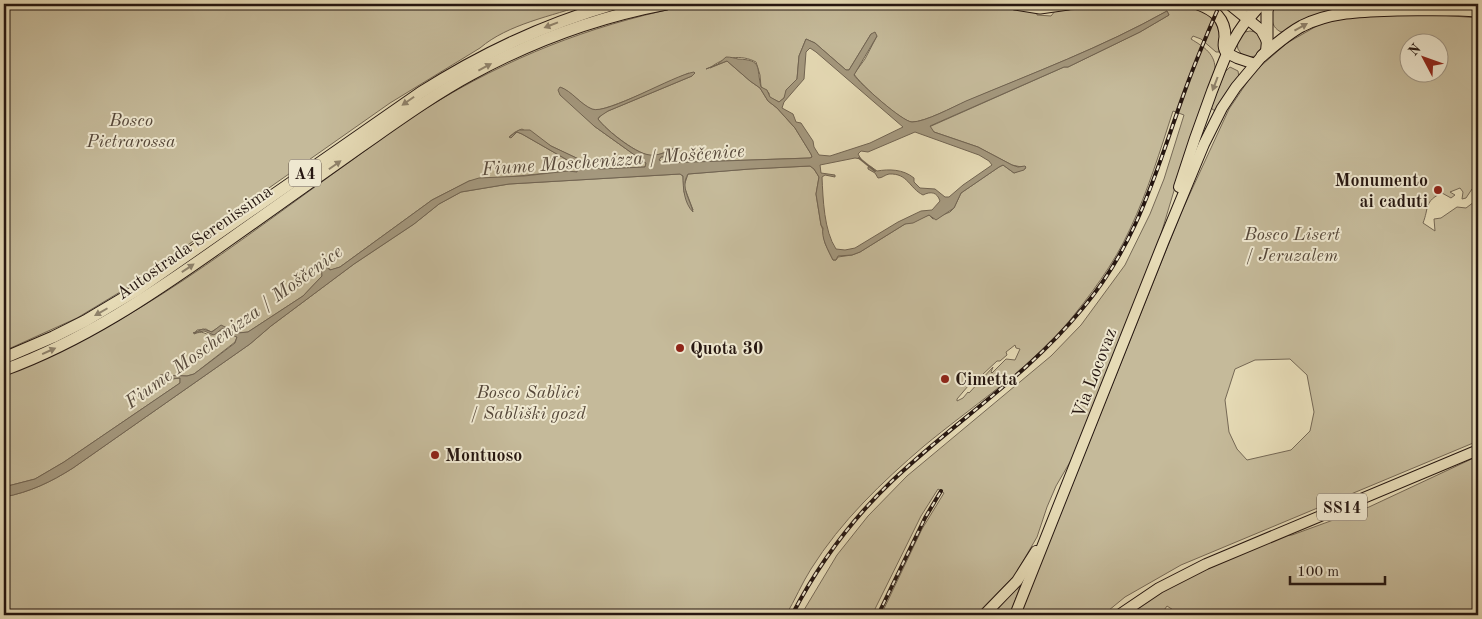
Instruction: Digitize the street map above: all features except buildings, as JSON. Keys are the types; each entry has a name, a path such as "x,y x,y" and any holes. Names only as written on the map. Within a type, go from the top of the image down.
{"highway":[{"name":"Autostrada Serenissima","path":"4,358 54,337 130,294 420,92 459,69 515,39 580,14 614,4"},
{"name":"Autostrada Serenissima","path":"4,370 58,347 123,312 194,265 403,117 471,74 519,50 584,25 623,13 666,4"},
{"path":"1015,4 1040,8 1068,4"},
{"path":"1198,4 1211,9 1220,17 1224,26 1224,48 1227,53"},
{"path":"1229,4 1249,7 1261,4"},
{"path":"1248,19 1261,4"},
{"path":"1267,41 1267,11 1269,4"},
{"path":"1259,60 1279,42 1302,26 1323,17 1339,14 1429,9 1478,11"}],"main road":[{"path":"1229,4 1261,30 1267,41"},
{"path":"1229,4 1235,16 1234,39"},
{"name":"Via Locovaz","path":"1163,243 1202,119 1227,53 1248,19"},
{"name":"Via Locovaz","path":"1015,615 1204,144 1222,108 1236,87 1266,50 1267,41"},
{"path":"1227,53 1259,60"},
{"name":"SS14","path":"1119,615 1159,588 1206,564 1478,450"},
{"name":"Via Locovaz","path":"984,615 1017,581 1041,542 1055,514"}],"green space":[{"name":"Bosco Pietrarossa","path":"4,4 587,4 517,27 491,40 390,103 125,289 77,318 4,351"},
{"name":"Bosco Sablici / Sabliški gozd","path":"695,4 975,4 1037,12 1037,15 1051,16 1055,11 1145,4 1181,4 1200,8 1214,16 1222,37 1219,52 1216,52 1201,39 1193,36 1191,39 1205,48 1214,60 1215,71 1176,184 1158,244 1077,450 1056,486 1037,537 1015,575 976,615 881,615 922,529 944,493 938,489 921,516 872,615 801,615 837,555 868,516 907,476 1051,356 1081,325 1125,265 1150,214 1164,179 1184,115 1173,111 1148,186 1124,242 1109,267 1074,315 1050,343 997,389 924,446 863,503 823,551 786,615 4,615 4,497 40,486 73,468 250,344 354,264 414,224 439,204 461,192 509,184 680,174 683,176 684,192 693,210 684,186 688,174 810,166 819,177 816,194 825,243 833,260 836,260 838,257 860,252 905,224 929,215 933,219 950,212 961,193 1003,165 1014,173 1026,168 1012,165 978,147 934,132 929,127 1064,67 1068,67 1140,32 1169,15 1167,11 1068,59 931,117 912,122 881,102 854,74 865,59 877,36 871,34 849,70 846,70 815,43 806,39 799,56 797,79 779,102 769,97 769,93 761,87 756,62 738,57 726,59 710,68 727,61 760,88 768,101 795,128 811,154 812,157 810,158 664,163 659,160 661,157 666,157 674,148 652,156 646,155 623,142 598,119 608,111 692,76 689,73 625,101 594,110 562,88 594,126 646,163 645,167 597,168 551,146 522,129 515,132 509,137 517,132 522,134 576,165 578,168 577,172 568,171 469,181 432,200 340,267 331,270 322,263 322,276 303,296 248,332 238,333 221,326 211,332 206,329 197,330 194,334 202,332 211,335 223,328 237,337 235,342 194,374 187,376 161,375 163,380 180,378 180,383 64,462 35,479 4,487 4,375 51,356 97,333 184,280 385,136 443,98 504,66 565,40 596,29 661,11","holes":["1015,345 1016,348 1020,349 1015,360 1006,359 992,373 993,367 969,393 957,401 974,379 982,375 997,361 1000,361 1007,355 1006,352"]},
{"path":"1273,4 1463,4 1478,6 1402,5 1281,32 1277,30 1273,23"},
{"name":"Bosco Lisert / Jeruzalem","path":"1415,13 1478,18 1478,197 1474,197 1472,189 1466,198 1462,199 1463,192 1460,188 1450,192 1455,195 1451,198 1442,193 1432,199 1428,205 1423,223 1435,231 1434,219 1441,218 1457,207 1466,208 1478,199 1478,441 1181,565 1125,597 1103,615 1020,615 1181,213 1229,109 1254,72 1287,43 1322,23 1363,15","holes":["1290,359 1307,375 1314,412 1310,431 1291,450 1247,460 1237,449 1229,432 1225,400 1235,369 1255,360"]},
{"path":"1250,31 1259,35 1263,44 1259,53 1250,57 1241,53 1237,44 1241,35"},
{"path":"1230,67 1238,71 1239,77 1217,110 1213,110 1211,107 1225,72"},
{"path":"1478,456 1478,615 1181,615 1167,606 1162,613 1164,615 1127,615 1159,591 1280,536 1292,535 1369,507"},
{"path":"1021,584 1010,615 992,615"}],"shaded area":[{"path":"1167,11 1169,15 1140,32 1068,67 1064,67 930,126 934,132 978,147 1012,165 1026,167 1024,170 1014,173 1003,165 961,193 954,208 936,220 929,215 913,223 905,224 860,252 852,255 838,256 836,260 833,260 824,240 816,194 819,177 810,166 688,174 685,188 693,212 686,200 683,176 680,174 509,184 461,192 439,204 414,224 354,264 250,344 73,468 40,486 4,497 4,487 35,479 64,462 180,383 180,378 163,380 160,375 187,376 194,374 235,343 237,337 229,334 223,328 214,335 204,331 193,333 203,329 212,332 221,325 238,333 248,332 303,296 322,276 322,263 330,270 340,267 432,200 469,181 479,178 524,176 568,171 577,172 578,168 576,165 522,134 517,132 511,138 509,137 519,130 530,130 551,146 600,169 645,167 646,163 594,126 560,95 558,90 560,87 588,107 600,109 626,101 694,72 692,76 608,111 598,119 623,142 640,152 653,155 680,147 681,149 673,154 661,157 659,160 664,163 810,158 812,157 811,154 795,128 768,101 760,88 727,61 706,69 718,64 726,57 751,61 757,66 761,87 767,90 770,97 779,102 784,98 786,90 797,79 799,56 806,39 815,43 846,70 849,70 871,34 875,32 877,36 854,75 891,110 912,122 939,114 1093,48","holes":["810,48 816,52 903,127 870,143 830,156 819,155 813,141 801,123 796,122 793,114 782,108 784,102 804,79 806,52","915,132 979,155 992,165 949,197 945,197 935,189 920,188 914,182 914,178 901,171 877,171 870,166 868,167 878,178 895,174 904,178 918,192 923,195 933,193 940,201 932,210 921,211 898,222 855,248 836,249 827,224 822,177 825,175 835,177 835,175 821,173 820,165 855,158 861,159 858,154 861,151 868,152"]}],"waterway":[{"path":"859,158 875,171"}],"railway":[{"path":"792,615 813,578 836,544 877,496 916,459 1038,356 1061,333 1101,284 1131,234 1143,207 1205,38 1220,4"},
{"path":"878,615 925,518 941,491"}],"place":[{"name":"Monumento ai caduti","path":"1438,190"},
{"name":"Quota 30","path":"680,348"},
{"name":"Cimetta","path":"945,379"},
{"name":"Montuoso","path":"435,455"}],"water label":[{"name":"Fiume Moschenizza / Moščenice","path":"613,159"},
{"name":"Fiume Moschenizza / Moščenice","path":"233,326"}]}
